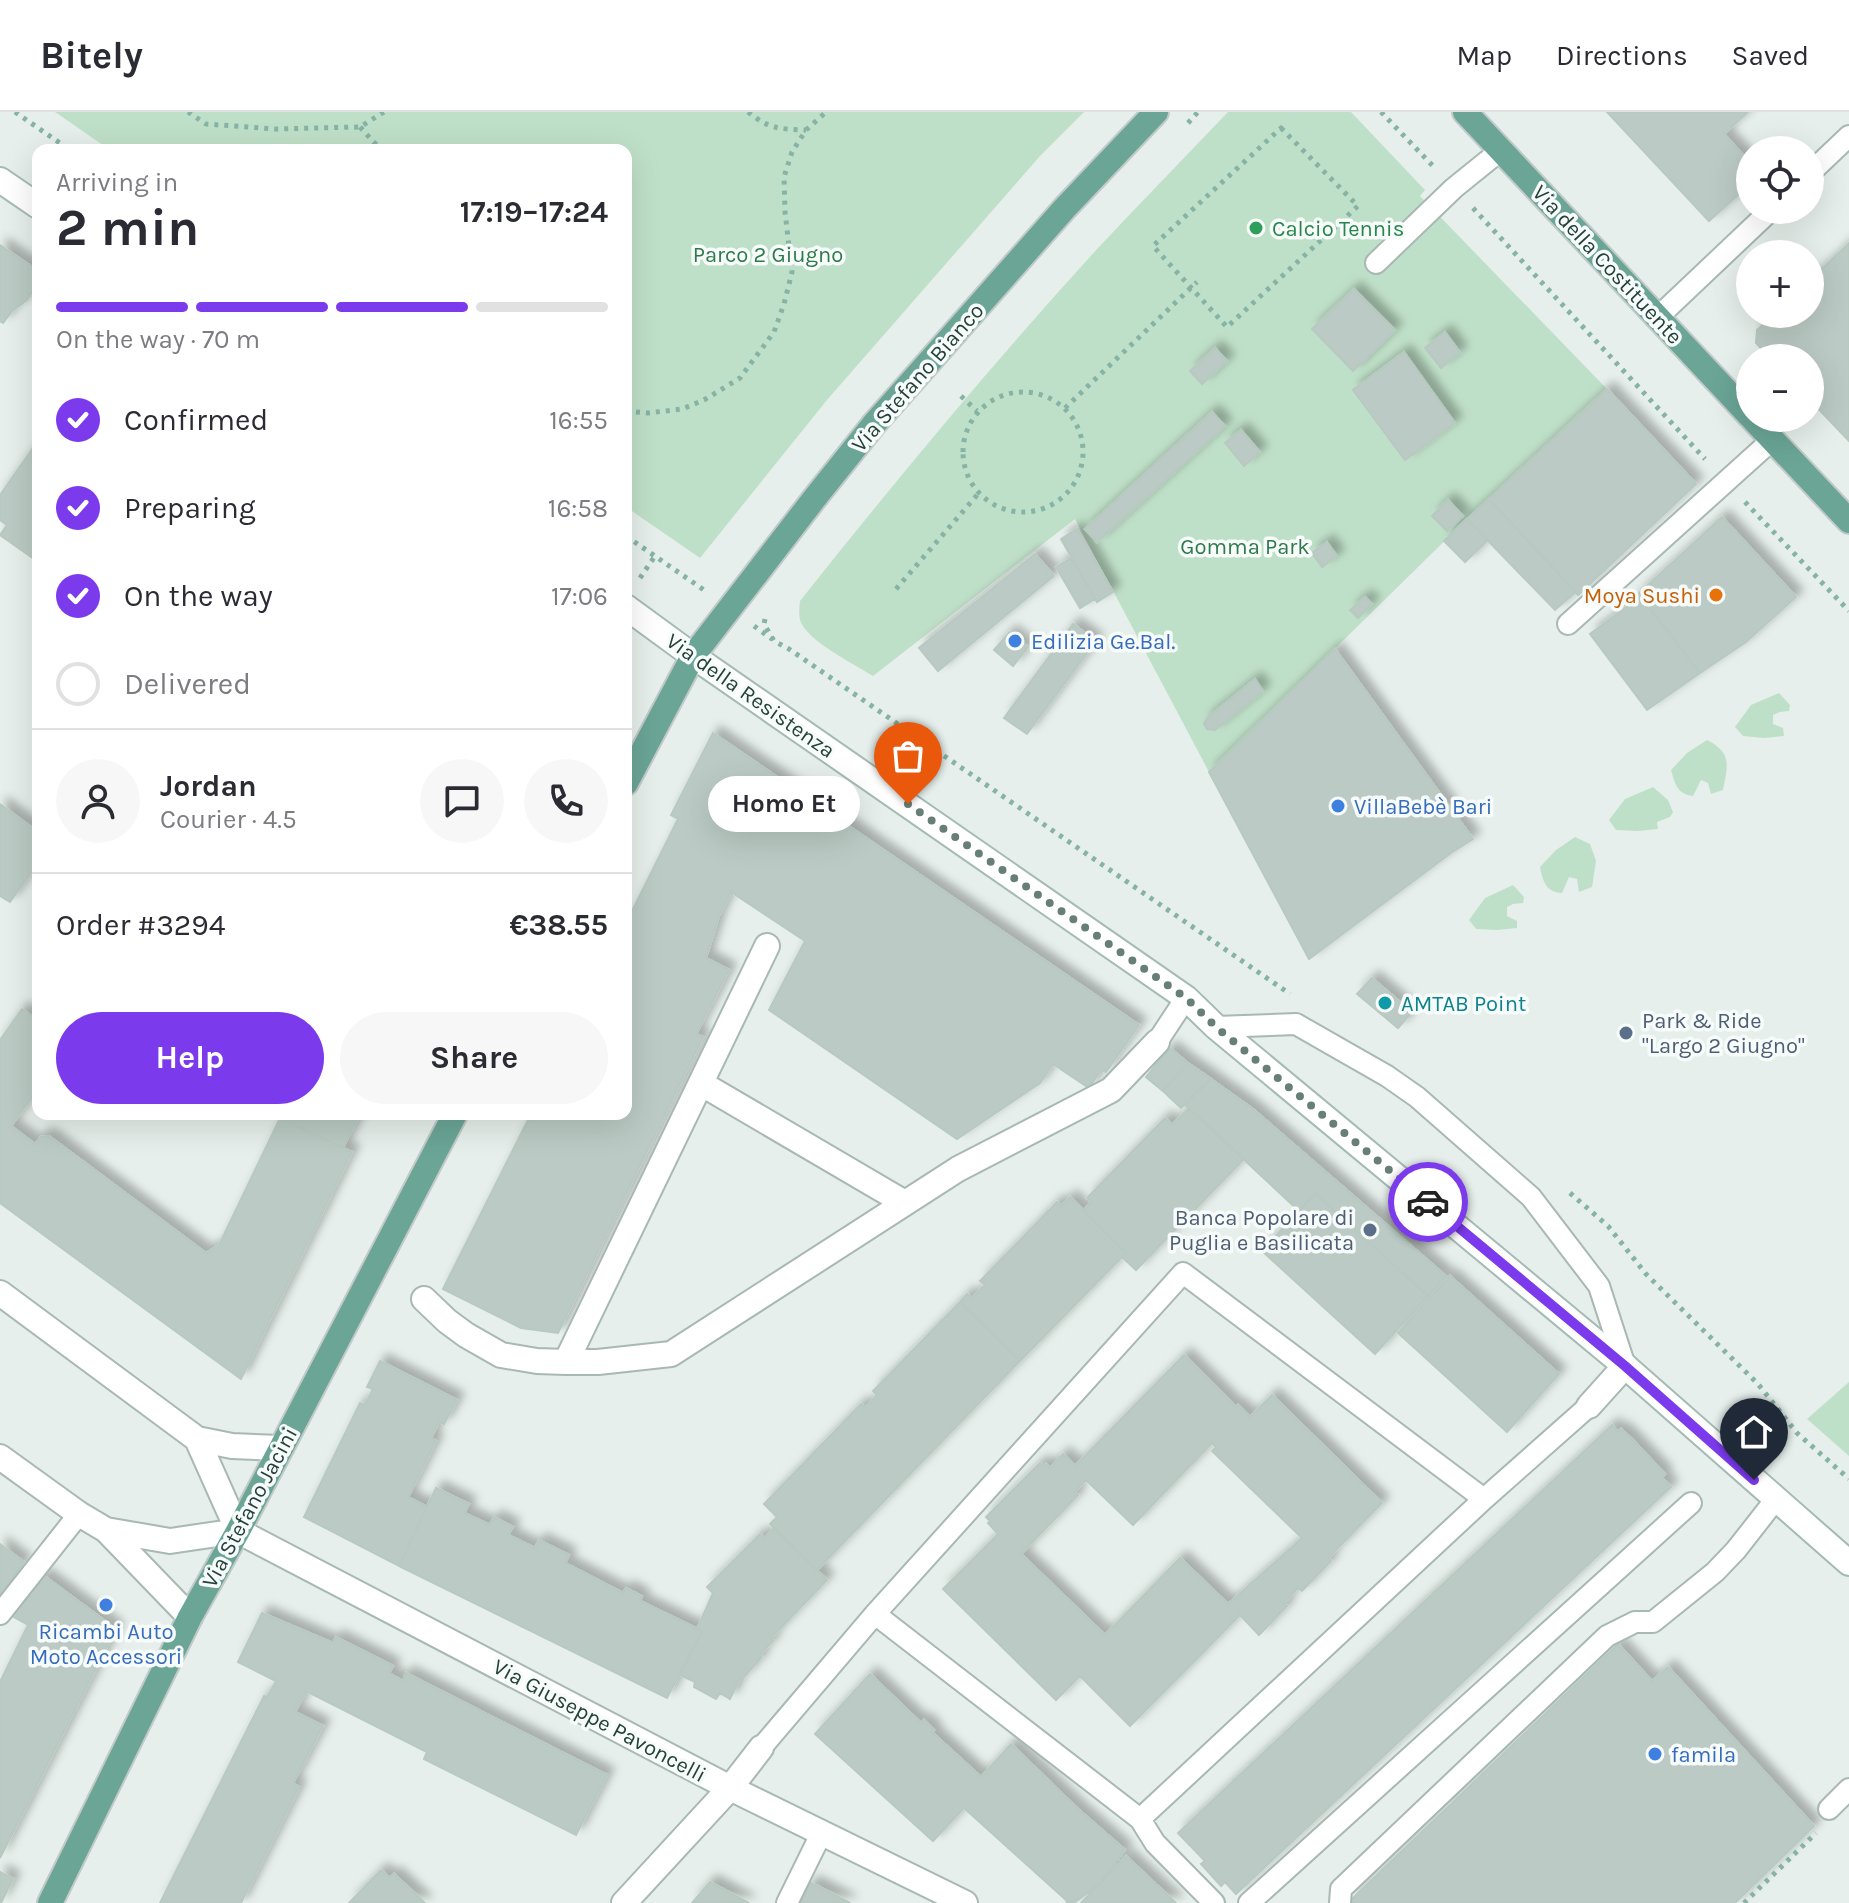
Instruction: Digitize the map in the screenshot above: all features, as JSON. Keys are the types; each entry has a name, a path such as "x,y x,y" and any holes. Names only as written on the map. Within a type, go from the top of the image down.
{"main road":[{"name":"Via Stefano Bianco","path":"693,656 874,424 1064,209 1156,112"},
{"name":"Via della Costituente","path":"1465,112 1736,401"},
{"name":"Via della Costituente","path":"1765,432 1849,521"},
{"path":"632,772 693,656"},
{"name":"Via Stefano Jacini","path":"50,1903 190,1617 452,1120"}],"street":[{"path":"0,180 32,202"},
{"name":"Via della Resistenza","path":"632,611 1186,998 1216,1027 1625,1366 1849,1563"},
{"path":"566,1362 767,946"},
{"path":"424,1299 466,1335 501,1355 537,1361 598,1362 671,1354 958,1169 1111,1090 1157,1042"},
{"path":"702,1084 905,1203"},
{"path":"0,1293 197,1439 232,1446 280,1448"},
{"path":"1589,1406 1625,1366"},
{"path":"106,1530 170,1541 238,1531 197,1439"},
{"path":"0,1457 106,1530 190,1617"},
{"name":"Via Giuseppe Pavoncelli","path":"238,1531 730,1788 965,1903"},
{"path":"624,1903 730,1788 761,1748"}],"lane":[{"path":"1824,160 1849,136"},
{"path":"1376,263 1454,188 1501,150"},
{"path":"1658,317 1756,224"},
{"path":"1568,624 1772,440"},
{"path":"1157,1042 1186,998"},
{"path":"1216,1027 1296,1024 1387,1076 1417,1097 1531,1197 1599,1286 1625,1366"},
{"path":"761,1748 875,1614 1183,1273 1484,1499"},
{"path":"1140,1819 1484,1499 1589,1406"},
{"path":"1340,1896 1607,1636 1635,1622 1653,1622 1715,1572 1776,1499"},
{"path":"1249,1903 1691,1503"},
{"path":"0,1614 79,1514"},
{"path":"875,1614 1140,1819 1155,1843 1214,1903"},
{"path":"1829,1809 1849,1789"},
{"path":"787,1903 822,1832"}],"path":[{"path":"15,112 61,144"},
{"path":"188,112 206,124 275,129 360,127 384,112"},
{"path":"748,112 766,126 806,130"},
{"path":"632,412 682,409 704,400 740,378 774,332 792,272 784,177 792,152 806,130 826,112"},
{"path":"1180,130 1198,112"},
{"path":"1381,112 1849,611"},
{"path":"360,127 376,144"},
{"path":"1281,128 1358,206 1227,327 1191,288 1153,246 1281,128"},
{"path":"1065,408 1197,282"},
{"path":"1021,391 1045,395 1065,408 1076,423 1082,441 1083,459 1078,478 1067,493 1051,505 1033,511 1013,512 995,506 978,494 966,475 962,453 965,430 977,411 997,396 1021,391"},
{"path":"961,396 977,411"},
{"path":"896,589 978,494"},
{"path":"766,610 764,624 774,641 1294,997"},
{"path":"1562,1187 1608,1226 1646,1274 1758,1384 1797,1433 1849,1479"},
{"path":"1744,1903 1828,1821 1829,1809"}],"green space":[{"name":"Parco 2 Giugno","path":"55,112 1084,112 1040,156 827,400 700,558 632,511 632,144 101,144"},
{"name":"Gomma Park","path":"1228,112 1351,112 1425,190 1420,196 1607,389 1467,519 1209,772 1075,519 873,676 816,640 801,623 800,601 1021,334"},
{"path":"1779,693 1790,705 1789,711 1773,715 1773,724 1783,728 1784,736 1743,736 1735,727 1751,705"},
{"path":"1707,740 1721,750 1726,760 1723,790 1711,794 1708,783 1701,780 1693,796 1688,795 1678,788 1671,770 1687,753"},
{"path":"1653,787 1668,800 1673,812 1670,817 1657,822 1658,829 1616,830 1609,820 1625,799"},
{"path":"1575,837 1590,844 1596,861 1592,887 1579,892 1577,879 1569,877 1562,893 1552,891 1544,882 1540,867 1556,850"},
{"path":"1513,885 1524,897 1523,903 1507,907 1507,916 1517,921 1517,928 1476,929 1469,920 1485,898"},
{"path":"1849,1382 1849,1456 1807,1419"}],"building":[{"path":"1607,112 1748,112 1724,134 1736,147 1736,197 1709,221"},
{"path":"1849,243 1849,441 1824,415 1824,344 1756,343 1759,328 1824,328 1824,267"},
{"path":"0,245 32,267 32,293 3,323 0,321"},
{"path":"1354,289 1395,330 1353,371 1312,329"},
{"path":"1445,332 1460,352 1441,368 1425,348"},
{"path":"1215,348 1227,361 1202,384 1190,371"},
{"path":"1404,352 1455,423 1405,460 1353,390"},
{"path":"1607,389 1696,484 1578,595 1489,499"},
{"path":"1212,412 1225,426 1097,542 1085,529"},
{"path":"1241,430 1260,452 1244,466 1225,443"},
{"path":"32,450 32,557 0,535 7,525 0,520 0,495"},
{"path":"1489,499 1576,592 1555,610 1467,519"},
{"path":"1448,500 1463,516 1447,531 1432,516"},
{"name":"Moya Sushi","path":"1722,517 1796,597 1746,642 1700,673 1638,594"},
{"path":"1467,519 1488,540 1465,562 1444,541"},
{"path":"1077,529 1113,592 1097,602 1061,539"},
{"path":"1327,542 1337,556 1322,567 1312,553"},
{"path":"1035,554 1054,576 938,671 919,648"},
{"path":"1071,558 1095,599 1080,608 1056,567"},
{"path":"1641,596 1700,673 1647,710 1590,634"},
{"path":"1365,597 1372,604 1358,618 1350,610"},
{"path":"1073,624 1096,641 1027,734 1004,718"},
{"path":"1010,632 1028,647 1013,666 994,650"},
{"name":"VillaBebè Bari","path":"1335,649 1473,839 1309,959 1209,772"},
{"path":"1255,679 1263,691 1215,730 1207,729 1204,724 1207,718"},
{"path":"713,733 1139,1025 1106,1072 1101,1070 1089,1088 1053,1064 1040,1083 957,1139 769,1010 805,941 731,892 719,916 706,958 729,970 696,1034 703,1037 558,1333 521,1328 443,1289 528,1120 632,1120 632,911 678,819 671,815"},
{"path":"0,804 32,828 32,871 10,902 0,896"},
{"name":"AMTAB Point","path":"1372,978 1412,1012 1398,1028 1357,994"},
{"path":"22,1009 32,1016 32,1097 11,1126 35,1144 41,1137 49,1136 206,1253 219,1245 279,1120 352,1152 241,1379 0,1203 0,1040"},
{"path":"1170,1048 1188,1063 1163,1091 1146,1077"},
{"path":"1188,1063 1211,1079 1181,1108 1163,1091"},
{"path":"1211,1079 1253,1109 1446,1276 1428,1296 1315,1193 1299,1211 1184,1104"},
{"path":"1189,1108 1244,1159 1136,1270 1122,1257 1126,1253 1083,1210 1092,1202 1087,1198 1165,1118 1172,1125"},
{"path":"284,1120 357,1120 343,1148"},
{"path":"1315,1193 1428,1296 1375,1354 1262,1251"},
{"path":"1070,1197 1126,1253 1020,1361 960,1302 967,1294 972,1298 985,1285 980,1281 1057,1202 1061,1206"},
{"path":"1450,1276 1559,1374 1507,1432 1398,1333"},
{"path":"960,1302 1020,1361 817,1570 770,1524 777,1517 764,1504 861,1404 865,1408 877,1395 873,1391"},
{"path":"1184,1355 1250,1417 1272,1395 1382,1503 1328,1558 1331,1561 1302,1591 1298,1588 1284,1603 1287,1606 1259,1635 1240,1615 1130,1726 1080,1676 1056,1700 943,1589 998,1534 986,1517 1040,1463 1050,1468 1063,1454 1075,1466","holes":["1212,1443 1216,1447 1212,1451 1302,1538 1228,1604 1180,1558 1105,1635 1021,1554 1078,1495 1074,1492 1086,1480 1133,1525"]},
{"path":"380,1361 457,1400 444,1424 439,1422 431,1438 436,1441 408,1497 427,1507 399,1566 304,1517 360,1403 365,1405 373,1389 367,1387"},
{"path":"1612,1425 1632,1439 1665,1474 1662,1478 1671,1487 1236,1894 1225,1882 1221,1886 1201,1864 1205,1861 1178,1833"},
{"path":"436,1488 469,1504 464,1513 490,1525 494,1517 513,1527 508,1535 535,1548 539,1540 569,1555 565,1563 623,1593 626,1588 642,1596 640,1601 702,1631 667,1698 399,1566"},
{"path":"774,1528 827,1580 771,1638 773,1641 760,1654 762,1657 744,1677 741,1676 730,1699 720,1693 716,1699 694,1687 695,1682 680,1675 702,1631 697,1629 713,1593 707,1587 760,1534 765,1538"},
{"path":"0,1544 24,1562 0,1595"},
{"path":"43,1575 116,1629 0,1858 0,1682 28,1625 12,1616"},
{"path":"262,1613 333,1643 336,1637 393,1666 389,1673 403,1681 406,1673 607,1775 576,1835 424,1759 427,1752 306,1691 295,1712 323,1726 293,1783 299,1787 241,1903 160,1903 264,1696 267,1697 276,1681 238,1662"},
{"path":"1618,1644 1652,1681 1668,1667 1814,1826 1735,1903 1353,1903 1351,1900"},
{"path":"870,1674 921,1723 924,1720 935,1735 981,1777 1011,1744 1125,1850 1099,1884 1074,1903 1067,1903 964,1808 933,1841 815,1734"},
{"path":"1126,1856 1176,1903 1081,1903"},
{"path":"381,1870 390,1878 394,1874 425,1903 349,1903"},
{"path":"0,1872 13,1879 1,1903 0,1903"},
{"path":"710,1882 747,1902 749,1903 692,1903"},
{"path":"811,1883 818,1886 850,1903 800,1903"}],"way so far":[{"path":"908,804 1186,998 1216,1027 1428,1202"}],"place":[{"name":"Calcio Tennis","path":"1256,228"},
{"name":"Moya Sushi","path":"1716,595"},
{"name":"Edilizia Ge.Bal.","path":"1015,641"},
{"name":"Homo Et","path":"908,804"},
{"name":"VillaBebè Bari","path":"1338,806"},
{"name":"AMTAB Point","path":"1385,1003"},
{"name":"Park & Ride \"Largo 2 Giugno\"","path":"1626,1033"},
{"name":"Banca Popolare di Puglia e Basilicata","path":"1370,1230"},
{"name":"Ricambi Auto Moto Accessori","path":"106,1605"},
{"name":"famila","path":"1655,1754"}],"route":[{"path":"1428,1202 1625,1366 1754,1480"}]}
